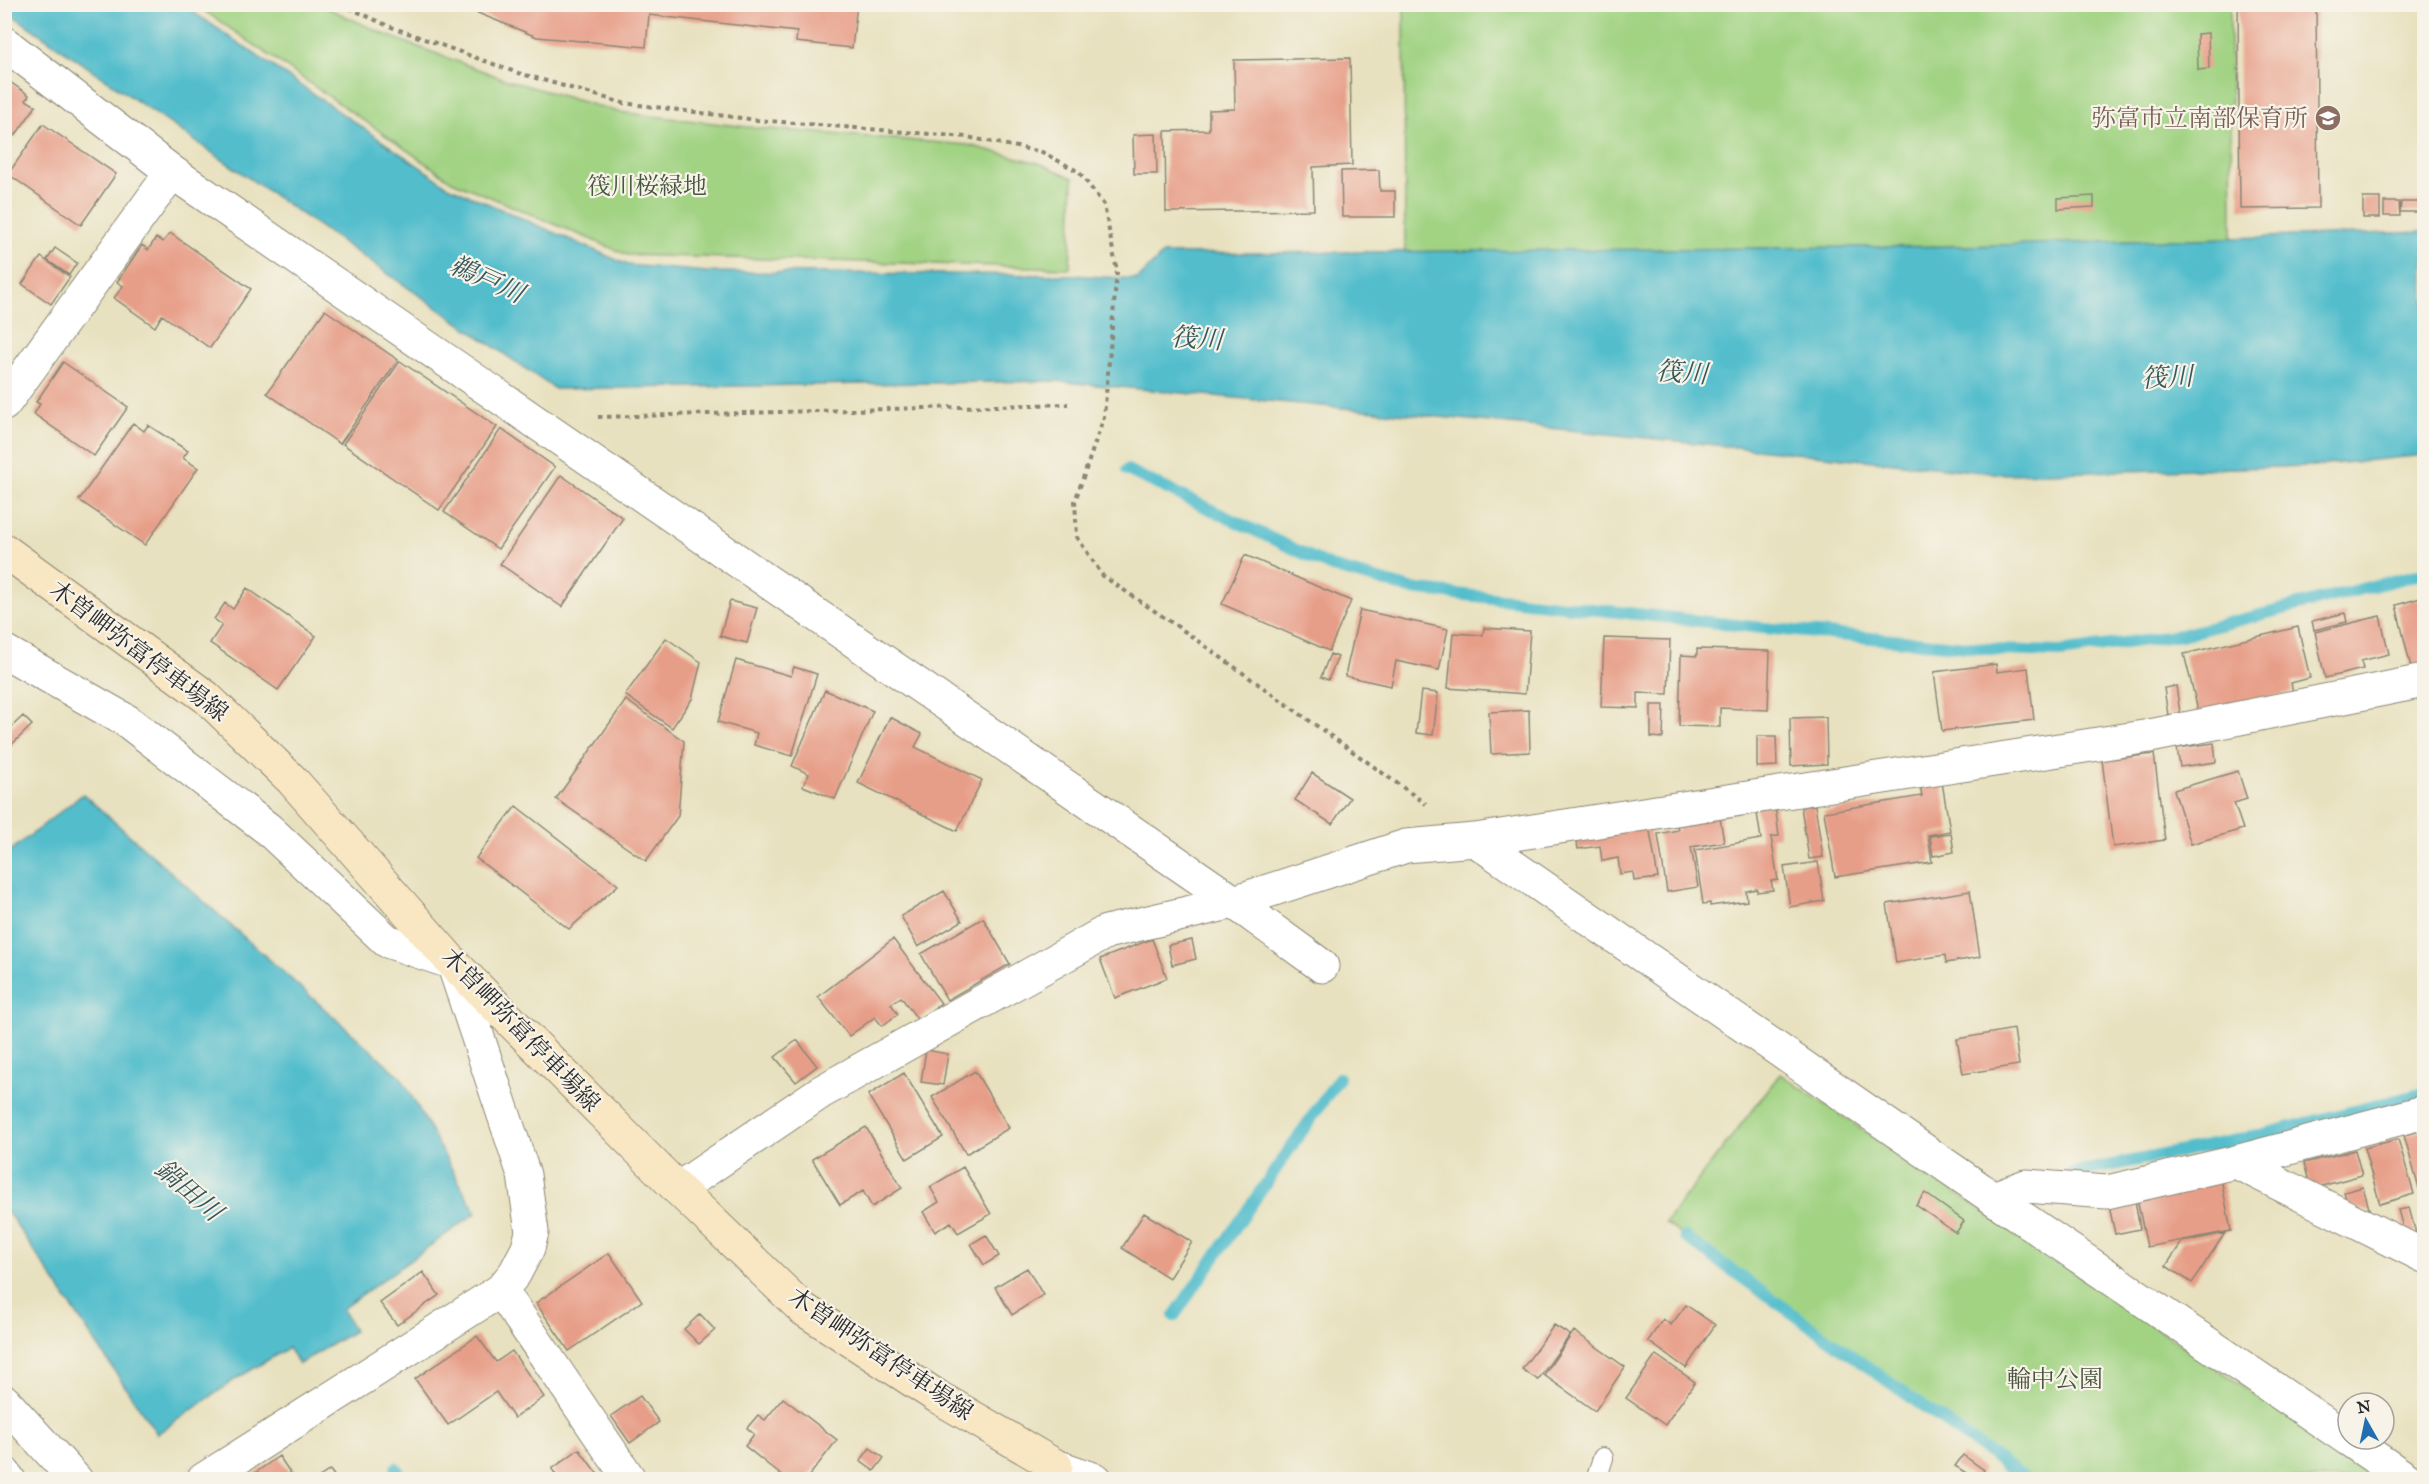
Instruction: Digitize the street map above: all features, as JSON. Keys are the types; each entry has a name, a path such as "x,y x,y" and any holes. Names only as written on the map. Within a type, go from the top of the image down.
{"main road":[{"name":"木曽岬弥富停車場線","path":"4,550 206,697 292,780 453,963 678,1189 804,1309 1057,1475"}],"street":[{"path":"4,43 172,172 1233,902 1322,966"},
{"path":"4,404 172,172"},
{"path":"4,651 127,721 146,735 268,829 387,941 453,963 524,1175 532,1232 528,1248 515,1273 501,1290 203,1479"},
{"path":"678,1189 821,1092 1106,932 1233,902 1406,846 1475,840 2150,736 2424,681"},
{"path":"1475,840 1993,1198 2336,1431"},
{"path":"1993,1198 2026,1186 2107,1192 2236,1162 2424,1112"},
{"path":"2236,1162 2424,1256"},
{"path":"501,1290 630,1479"},
{"path":"4,1401 76,1479"},
{"path":"2366,1451 2408,1479"},
{"path":"4,1473 9,1479"},
{"path":"1057,1475 1096,1479"}],"lane":[{"path":"1596,1479 1603,1458"}],"path":[{"path":"341,4 386,25 515,72 622,103 757,120 967,137 1042,152 1079,172 1104,205 1117,271 1104,417 1075,501 1077,537 1103,576 1184,631 1427,805"},
{"path":"590,417 1068,404"}],"green space":[{"name":"筏川桜緑地","path":"196,5 321,5 386,35 507,80 618,112 756,128 968,145 1039,163 1073,178 1070,268 628,255 452,181"},
{"path":"1404,5 2230,5 2232,238 1970,246 1405,252"},
{"name":"輪中公園","path":"1780,1074 2336,1449 2336,1451 2339,1451 2381,1479 2027,1479 1665,1223"}],"water":[{"path":"5,4 183,5 448,186 628,265 707,272 1070,275 1138,279 1163,254 1970,246 2424,232 2424,455 2312,466 2002,474 1471,420 1054,381 555,389 5,10"},
{"path":"83,794 401,1077 476,1213 342,1309 354,1331 299,1364 288,1348 236,1379 157,1434 8,1212 5,1213 5,855"}],"building":[{"path":"857,4 852,48 796,42 797,32 649,15 646,47 537,37 458,5"},
{"path":"2238,5 2316,5 2318,208 2240,209"},
{"path":"2208,33 2209,69 2198,70 2197,34"},
{"path":"1350,58 1352,165 1313,167 1314,210 1166,212 1165,131 1209,130 1209,110 1235,109 1234,60"},
{"path":"4,78 29,95 26,100 36,106 15,136 4,128"},
{"path":"43,124 116,174 81,225 8,174"},
{"path":"1156,134 1157,174 1134,174 1133,135"},
{"path":"1379,170 1380,191 1395,191 1395,217 1342,217 1341,171"},
{"path":"2094,196 2094,207 2058,209 2058,198"},
{"path":"2363,198 2380,198 2380,218 2363,218"},
{"path":"2384,202 2399,202 2400,216 2384,216"},
{"path":"2401,202 2424,202 2424,212 2400,212"},
{"path":"170,233 251,289 210,348 162,315 155,327 114,298 123,286 117,282 142,245 148,250 156,238 163,242"},
{"path":"55,248 77,263 69,275 47,260"},
{"path":"41,257 70,277 51,304 22,284"},
{"path":"325,310 398,360 340,444 267,393"},
{"path":"400,361 497,427 439,510 343,444"},
{"path":"63,362 128,407 94,456 34,414 40,404 36,402"},
{"path":"133,423 144,431 148,425 188,451 183,458 198,468 145,545 79,500"},
{"path":"501,429 555,467 498,549 444,512"},
{"path":"561,475 623,518 562,607 500,564"},
{"path":"1245,555 1351,601 1329,651 1222,604"},
{"path":"247,588 316,636 278,690 210,643 222,625 214,619 225,603 233,609"},
{"path":"2424,597 2424,669 2412,672 2396,605"},
{"path":"730,601 757,608 747,643 720,636"},
{"path":"1360,610 1448,629 1439,670 1396,661 1391,686 1345,676"},
{"path":"2345,613 2347,622 2314,630 2312,621"},
{"path":"2380,616 2389,654 2361,661 2363,669 2325,678 2315,632"},
{"path":"2298,627 2310,678 2291,683 2293,692 2199,714 2184,654"},
{"path":"1484,628 1530,631 1525,694 1448,688 1453,633 1483,635"},
{"path":"666,638 701,662 692,699 672,728 625,695"},
{"path":"1604,638 1670,640 1668,694 1638,693 1638,708 1601,707"},
{"path":"1697,649 1770,651 1768,710 1720,708 1720,727 1679,726 1681,655 1697,656"},
{"path":"1330,654 1338,657 1328,680 1321,677"},
{"path":"736,660 791,676 794,667 817,674 792,756 754,745 757,733 718,722"},
{"path":"1996,664 1997,672 2028,668 2034,720 1942,731 1934,672"},
{"path":"2176,686 2180,713 2168,715 2164,688"},
{"path":"825,690 873,711 835,799 803,786 809,774 792,766"},
{"path":"1421,691 1438,693 1433,735 1416,733"},
{"path":"626,700 684,741 678,816 646,861 556,799"},
{"path":"1651,705 1664,705 1663,738 1651,737"},
{"path":"1529,710 1530,752 1491,754 1489,712"},
{"path":"23,716 32,725 4,752 4,734"},
{"path":"890,717 922,734 915,747 982,780 957,831 858,783"},
{"path":"1826,717 1827,764 1791,766 1790,718"},
{"path":"1757,736 1776,736 1777,766 1757,767"},
{"path":"2214,743 2216,762 2180,767 2177,748"},
{"path":"2154,754 2165,840 2113,847 2102,760"},
{"path":"2238,771 2247,799 2234,803 2243,829 2191,844 2174,790"},
{"path":"1312,773 1350,798 1332,824 1295,800"},
{"path":"1942,782 1950,831 1928,835 1932,862 1835,877 1824,812 1922,796 1920,785"},
{"path":"1775,805 1779,836 1771,837 1778,880 1771,881 1773,890 1746,891 1747,901 1710,906 1710,903 1703,904 1695,850 1761,839 1756,807"},
{"path":"1815,805 1823,857 1809,859 1801,807"},
{"path":"516,806 618,885 569,929 476,858"},
{"path":"1719,812 1724,842 1691,847 1698,887 1667,892 1658,834 1678,830 1676,819"},
{"path":"1648,820 1658,878 1634,881 1633,872 1620,874 1618,858 1602,861 1600,846 1578,849 1575,831"},
{"path":"1951,833 1954,852 1933,856 1930,836"},
{"path":"1818,862 1824,901 1790,907 1784,867"},
{"path":"944,891 962,921 918,947 901,916"},
{"path":"1970,891 1980,957 1946,963 1945,955 1896,963 1887,904"},
{"path":"983,918 1010,964 947,1000 921,954"},
{"path":"893,939 941,1003 918,1020 901,997 891,1004 898,1014 882,1026 875,1017 849,1036 818,997"},
{"path":"1152,939 1167,978 1115,998 1100,959"},
{"path":"1192,940 1196,959 1172,965 1168,945"},
{"path":"2014,1029 2019,1065 1963,1074 1957,1039"},
{"path":"797,1040 817,1066 796,1082 775,1057"},
{"path":"926,1050 948,1054 943,1085 921,1082"},
{"path":"975,1071 1009,1128 966,1154 932,1097"},
{"path":"904,1073 943,1137 907,1159 868,1095"},
{"path":"866,1127 902,1188 872,1207 863,1191 840,1205 812,1159"},
{"path":"2424,1130 2424,1188 2419,1189 2404,1135"},
{"path":"2398,1139 2414,1194 2380,1204 2364,1148"},
{"path":"2355,1150 2362,1175 2311,1189 2304,1163"},
{"path":"963,1167 991,1214 958,1233 951,1222 935,1232 923,1212 939,1202 930,1187"},
{"path":"2221,1178 2231,1231 2147,1247 2136,1194"},
{"path":"2363,1187 2370,1212 2348,1206 2344,1192"},
{"path":"1925,1193 1964,1221 1956,1233 1916,1205"},
{"path":"2134,1195 2140,1229 2115,1234 2108,1201"},
{"path":"2409,1208 2416,1233 2405,1235 2398,1210"},
{"path":"1144,1213 1192,1242 1169,1278 1122,1248"},
{"path":"2225,1233 2192,1283 2166,1266 2182,1242"},
{"path":"986,1235 999,1256 984,1265 971,1244"},
{"path":"609,1253 642,1301 569,1351 536,1303"},
{"path":"1027,1268 1043,1295 1012,1315 995,1287"},
{"path":"423,1272 439,1295 397,1325 380,1303"},
{"path":"1686,1305 1715,1325 1686,1368 1648,1341 1663,1319 1671,1325"},
{"path":"700,1314 715,1330 699,1344 684,1329"},
{"path":"1554,1325 1570,1335 1538,1380 1522,1369"},
{"path":"1574,1331 1625,1367 1595,1411 1544,1375"},
{"path":"477,1336 496,1362 512,1351 544,1397 514,1418 496,1392 448,1425 415,1379"},
{"path":"1656,1355 1695,1382 1665,1425 1626,1398"},
{"path":"640,1396 659,1422 630,1443 611,1416"},
{"path":"783,1398 837,1440 806,1480 787,1480 745,1446 754,1434 747,1428 758,1415 765,1420"},
{"path":"870,1448 884,1458 874,1471 860,1461"},
{"path":"579,1449 602,1480 559,1480 552,1469"},
{"path":"1963,1455 1984,1470 1977,1480 1955,1466"},
{"path":"279,1456 295,1480 245,1480"},
{"path":"330,1470 337,1480 315,1480"}],"waterway":[{"path":"1127,470 1332,567 1411,589 1763,628 2000,650 2060,652 2181,635 2424,573"},
{"path":"1174,1316 1339,1078"},
{"path":"2073,1173 2252,1137 2424,1093"},
{"path":"1685,1237 2027,1480"},
{"name":"鍋田川","path":"396,1468 404,1480"}],"place":[{"name":"弥富市立南部保育所","path":"2328,118"}],"water label":[{"name":"鵜戸川","path":"487,279"},
{"name":"筏川","path":"1197,338"},
{"name":"筏川","path":"1682,372"},
{"name":"筏川","path":"2167,377"}]}
